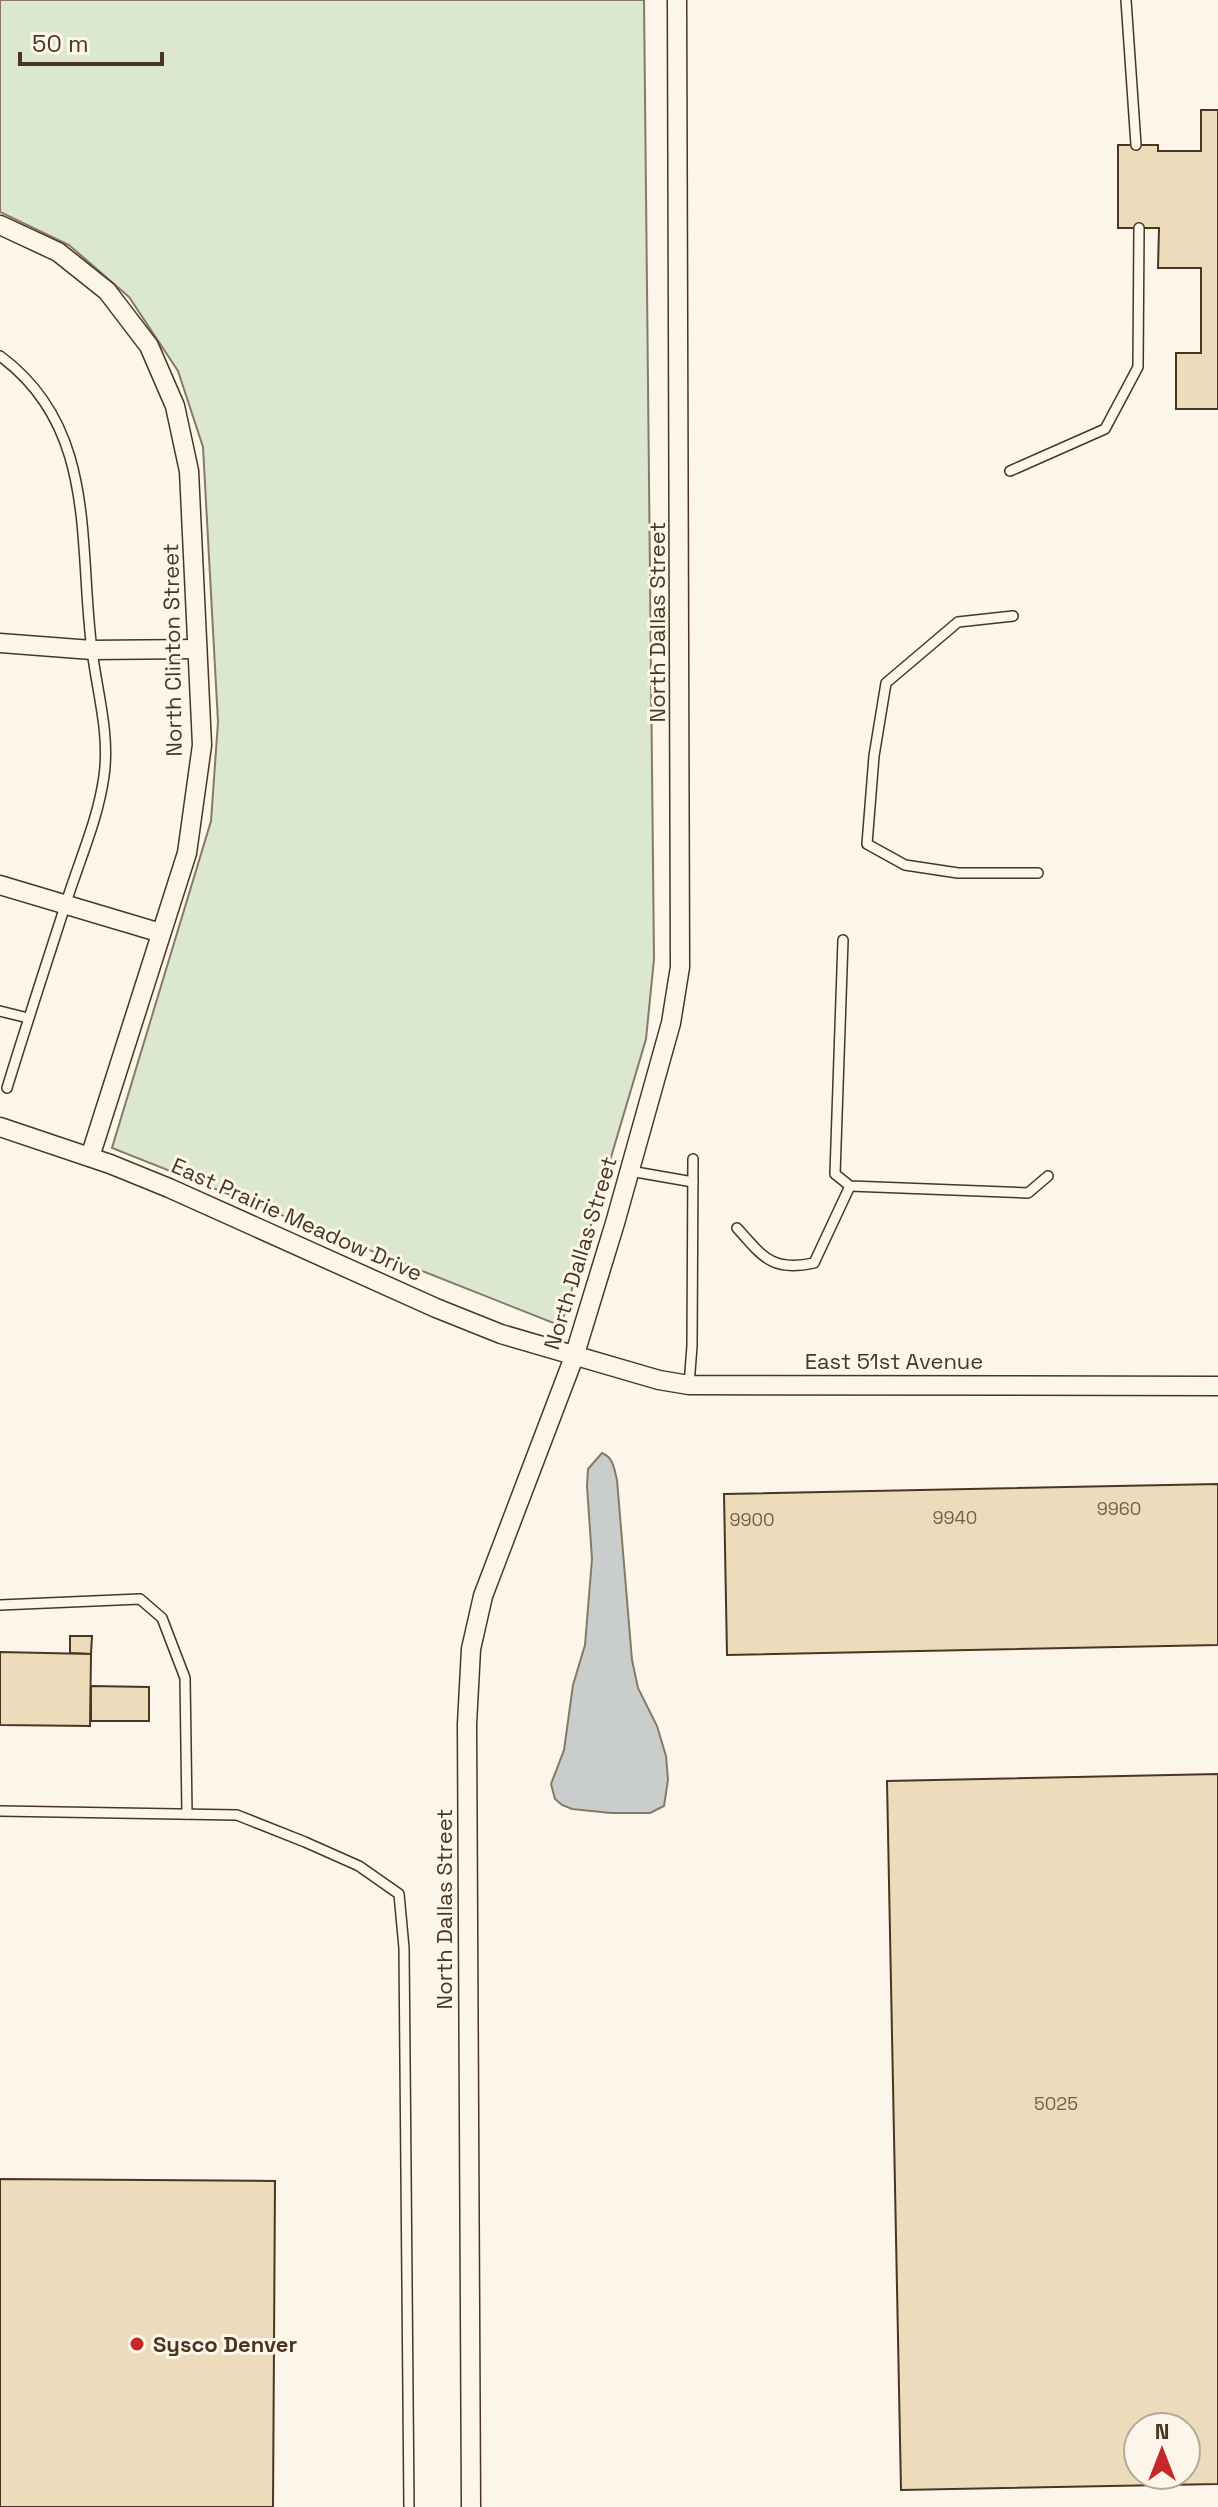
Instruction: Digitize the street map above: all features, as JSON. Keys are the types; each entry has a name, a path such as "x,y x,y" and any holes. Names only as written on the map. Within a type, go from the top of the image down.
{"street":[{"name":"North Dallas Street","path":"471,2507 468,1670 473,1632 483,1596 574,1357 673,1014 682,947 677,0"},
{"name":"North Clinton Street","path":"0,225 58,252 107,291 149,346 175,406 189,471 202,745 187,853 90,1157"},
{"path":"0,643 92,650 197,649"},
{"path":"0,885 161,933"},
{"name":"East Prairie Meadow Drive","path":"0,1127 90,1157 212,1207 458,1317 574,1357"},
{"name":"East 51st Avenue","path":"574,1357 689,1385 1218,1386"}],"lane":[{"path":"1126,0 1136,145"},
{"path":"1010,471 1105,429 1109,422 1138,367 1139,228"},
{"path":"0,356 20,371 44,398 62,430 74,465 92,650 107,740 99,804 7,1088"},
{"path":"1013,616 958,622 886,683 874,756 867,844 905,865 958,873 1038,873"},
{"path":"843,940 835,1174 850,1186 1028,1193 1048,1176"},
{"path":"0,1011 28,1018"},
{"path":"689,1385 693,1159"},
{"path":"630,1171 693,1182"},
{"path":"737,1228 767,1261 797,1267 814,1263 850,1186"},
{"path":"0,1605 140,1599 162,1618 185,1678 187,1814"},
{"path":"0,1811 237,1815 359,1866 399,1894 404,1948 409,2507"}],"green space":[{"path":"0,0 644,0 654,959 646,1039 561,1326 112,1148 211,821 218,722 203,447 178,371 129,297 69,245 0,212"}],"shaded area":[{"path":"602,1453 611,1461 617,1480 632,1660 638,1688 657,1726 666,1756 668,1780 664,1806 650,1813 572,1809 555,1799 551,1784 564,1750 573,1685 585,1645 592,1559 588,1469"}],"building":[{"path":"1201,110 1218,110 1218,409 1176,409 1176,353 1201,353 1201,268 1158,268 1159,228 1118,228 1118,145 1158,145 1158,151 1201,151"},
{"path":"1218,1484 1218,1645 727,1655 724,1494"},
{"path":"70,1636 92,1636 91,1654 70,1653"},
{"path":"0,1652 91,1654 90,1726 0,1725"},
{"path":"91,1686 149,1687 149,1721 91,1721"},
{"path":"1218,1774 1218,2484 1202,2484 1202,2411 1122,2411 1122,2486 901,2490 887,1781"},
{"name":"Sysco Denver","path":"0,2179 275,2181 273,2507 0,2507"}],"place":[{"name":"Sysco Denver","path":"137,2344"}]}
